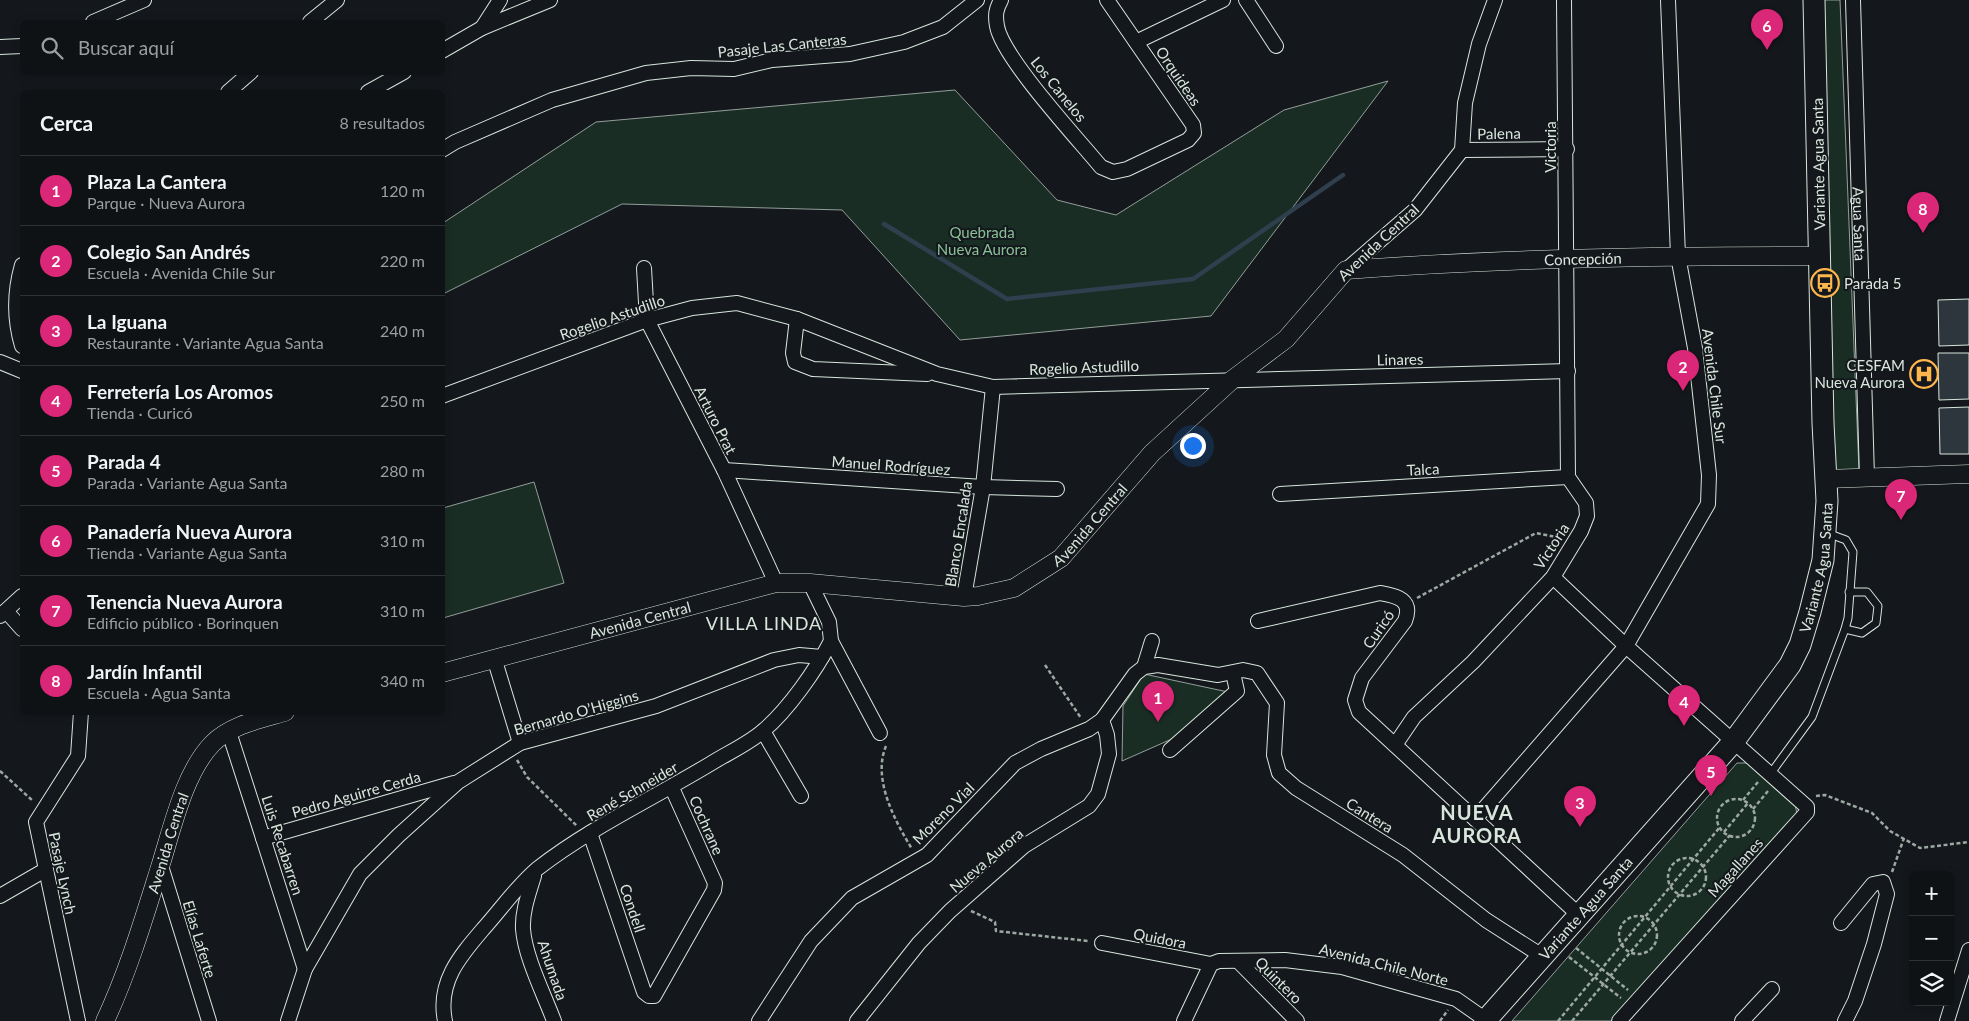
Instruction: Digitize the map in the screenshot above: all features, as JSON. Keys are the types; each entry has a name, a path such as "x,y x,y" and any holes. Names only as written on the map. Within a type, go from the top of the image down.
{"main road":[{"name":"Variante Agua Santa","path":"1485,1020 1734,741 1790,665 1800,645 1823,560 1828,501 1814,0"}],"street":[{"path":"98,20 144,0"},
{"path":"312,20 337,0"},
{"path":"482,28 500,0"},
{"path":"445,48 482,28 550,0"},
{"name":"Pasaje Las Canteras","path":"445,148 454,142 552,100 646,73 691,68 734,69 772,60 850,54 904,42 943,27 977,0"},
{"name":"Los Canelos","path":"1001,0 996,11 997,27 1003,42 1022,71 1101,167 1113,172 1127,169"},
{"name":"Orquideas","path":"1107,0 1193,125 1194,134 1188,140 1127,169"},
{"path":"1136,42 1223,0"},
{"path":"1246,0 1276,46"},
{"path":"1462,150 1465,103 1479,44 1495,0"},
{"name":"Victoria","path":"1395,744 1414,718 1473,662 1553,577 1575,541 1587,516 1586,503 1568,477 1567,149 1564,0"},
{"name":"Avenida Chile Sur","path":"1475,819 1626,646 1708,504 1709,475 1695,348 1678,256 1668,0"},
{"name":"Agua Santa","path":"1853,0 1867,477"},
{"path":"0,47 20,46"},
{"path":"230,90 248,75"},
{"path":"372,90 399,75"},
{"name":"Palena","path":"1462,150 1567,149"},
{"name":"Avenida Central","path":"445,672 495,661 776,583 810,583 964,597 1014,588 1061,558 1152,454 1233,379 1286,340 1346,270 1415,210 1462,150"},
{"name":"Concepción","path":"1346,270 1430,264 1678,256 1820,256"},
{"name":"Arturo Prat","path":"644,268 647,320 724,470 776,583"},
{"path":"20,274 15,312 20,336"},
{"name":"Rogelio Astudillo","path":"445,395 647,320 692,308 738,303 797,319 937,374 993,387 1233,379"},
{"name":"Rogelio Astudillo","path":"797,319 793,353 795,362 813,369 937,374"},
{"path":"0,362 20,370"},
{"name":"Linares","path":"1233,379 1568,371"},
{"name":"Blanco Encalada","path":"964,597 983,487 993,387"},
{"name":"Manuel Rodríguez","path":"724,470 983,487 1057,489"},
{"path":"1826,479 1969,474"},
{"name":"Talca","path":"1280,494 1568,477"},
{"path":"1553,577 1626,646 1801,800"},
{"path":"810,583 829,622 831,641 879,731"},
{"name":"Curicó","path":"1258,621 1380,593 1396,596 1406,604 1408,613 1404,621 1362,678 1355,700 1359,712 1395,744"},
{"path":"20,598 3,614 20,627"},
{"name":"René Schneider","path":"445,1021 444,990 450,972 464,952 536,870 589,834 672,788 763,731 798,692 831,641"},
{"name":"Moreno Vial","path":"759,1021 811,941 852,898 927,855 1015,763 1041,749 1089,729 1102,720 1135,674 1144,667 1152,641"},
{"name":"Bernardo O’Higgins","path":"288,1021 305,969 360,874 399,835 458,782 515,746 656,706 774,660 799,655 822,657"},
{"path":"495,661 515,746"},
{"path":"1144,667 1158,665 1218,674 1238,671 1237,691 1170,750"},
{"name":"Cantera","path":"1238,671 1257,673 1277,703 1274,755 1279,774 1296,788 1403,855 1486,920 1542,956"},
{"name":"Pasaje Lynch","path":"78,1021 36,822 78,756 81,715"},
{"name":"Avenida Central","path":"105,1021 161,866 169,834 201,758 213,743 229,732 275,715"},
{"name":"Nueva Aurora","path":"857,1021 919,943 950,911 1024,846 1089,806 1098,794 1109,754 1107,735 1102,720"},
{"path":"763,731 801,796"},
{"name":"Luis Recabarren","path":"229,732 305,969"},
{"path":"1395,744 1579,915"},
{"name":"Pedro Aguirre Cerda","path":"263,838 458,782"},
{"name":"Cochrane","path":"644,992 649,996 654,996 714,890 712,876 672,788"},
{"name":"Magallanes","path":"1619,1021 1807,812 1808,807 1801,800"},
{"name":"Condell","path":"589,834 644,992"},
{"name":"Elías Laferte","path":"161,866 209,1021"},
{"path":"0,896 45,870"},
{"name":"Ahumada","path":"536,870 526,901 523,929 530,956 554,1021"},
{"path":"1841,923 1873,884 1883,882 1887,894 1874,944 1855,1002 1845,1021"},
{"name":"Quidora","path":"1102,943 1211,964"},
{"path":"1947,1021 1969,950"},
{"name":"Avenida Chile Norte","path":"1211,964 1219,961 1285,960 1342,967 1456,999 1485,1020"},
{"name":"Quintero","path":"1239,962 1297,1021"},
{"path":"1184,1021 1211,964"},
{"path":"1742,1021 1772,989"}],"lane":[{"path":"1773,774 1812,717 1848,618 1853,552 1846,540 1825,533"},
{"path":"1845,629 1862,633 1876,623 1878,606 1867,592 1849,592"}],"path":[{"path":"1406,604 1536,533 1575,541"},
{"path":"1045,665 1089,729"},
{"path":"879,731 892,733 880,765 889,804 904,836 919,859"},
{"path":"515,746 526,777 589,834"},
{"path":"0,772 44,810"},
{"path":"1743,800 1773,774"},
{"path":"1753,809 1773,774"},
{"path":"1801,800 1825,795 1872,814 1890,831 1920,848 1969,842"},
{"path":"1731,800 1743,800 1748,803 1753,809 1755,820 1750,830 1741,836 1730,835 1724,832 1720,827 1718,816 1722,806 1731,800"},
{"path":"1724,832 1748,803"},
{"path":"1558,1021 1720,827"},
{"path":"1572,1021 1730,835"},
{"path":"1886,887 1904,838"},
{"path":"1682,858 1694,859 1703,867 1706,878 1702,889 1692,895 1680,894 1671,886 1669,875 1673,865 1682,858"},
{"path":"965,912 973,911 995,922 996,931 1102,943"},
{"path":"1633,917 1644,918 1654,925 1657,937 1652,948 1642,954 1630,952 1622,944 1620,934 1624,923 1633,917"},
{"path":"1576,948 1610,976 1635,1002"},
{"path":"1569,957 1603,984 1635,1002"}],"green space":[{"path":"1816,0 1840,0 1859,472 1831,473"},
{"name":"Quebrada Nueva Aurora","path":"1388,81 1211,316 960,340 842,210 622,204 445,293 445,222 596,122 955,90 1057,200 1116,215 1284,110"},
{"path":"534,482 564,583 445,617 445,507"},
{"path":"1144,674 1228,692 1174,738 1122,761 1123,706"},
{"path":"1737,763 1749,763 1795,803 1797,815 1613,1021 1512,1021"}],"building":[{"path":"1969,299 1969,345 1939,346 1938,300"},
{"path":"1938,353 1969,353 1969,399 1939,400"},
{"path":"1969,407 1969,454 1940,454 1939,408"}],"waterway":[{"path":"884,224 1007,299 1193,279 1343,175"}],"place":[{"name":"Panadería Nueva Aurora","path":"1767,50"},
{"name":"Jardín Infantil","path":"1923,233"},
{"name":"Parada 5","path":"1825,283"},
{"name":"CESFAM Nueva Aurora","path":"1924,374"},
{"name":"Colegio San Andrés","path":"1683,391"},
{"name":"Tenencia Nueva Aurora","path":"1901,520"},
{"name":"Plaza La Cantera","path":"1158,722"},
{"name":"Ferretería Los Aromos","path":"1684,726"},
{"name":"Parada 4","path":"1711,796"},
{"name":"La Iguana","path":"1580,827"}],"district":[{"name":"VILLA LINDA","path":"764,623"},
{"name":"NUEVA AURORA","path":"1477,824"}]}
